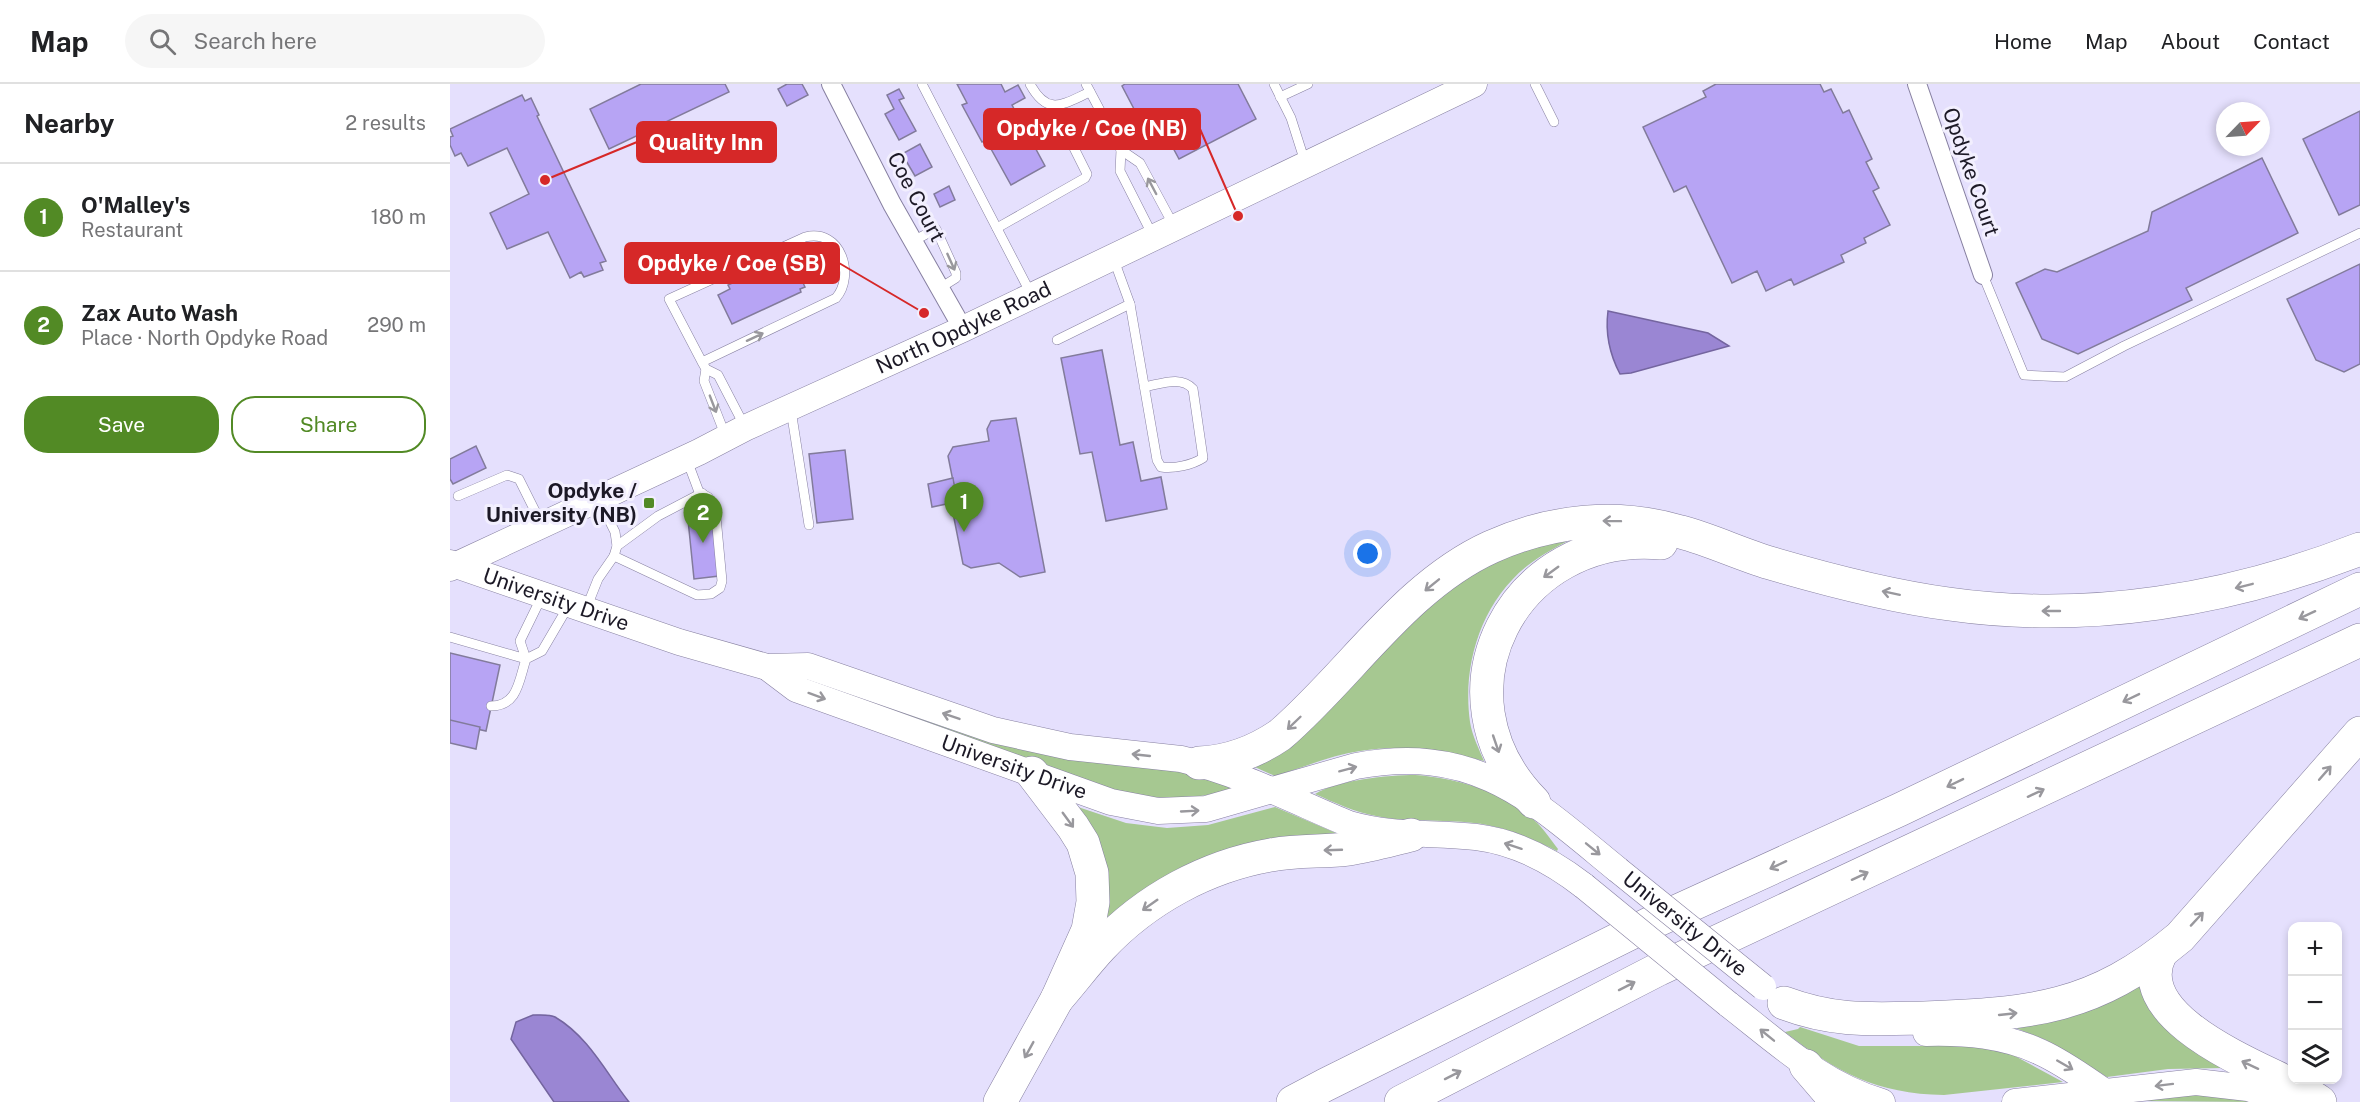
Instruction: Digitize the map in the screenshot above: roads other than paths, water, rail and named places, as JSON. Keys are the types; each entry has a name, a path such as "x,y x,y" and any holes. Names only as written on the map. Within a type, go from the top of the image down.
{"highway":[{"path":"1199,763 1215,763 1248,753 1280,735 1424,591 1471,557 1504,541 1538,530 1575,523 1630,522 1681,532 1769,562"},
{"path":"1534,802 1510,776 1502,759 1487,708 1488,672 1496,639 1524,594 1566,561 1595,549 1626,543 1660,543 1769,562 1915,598 1986,609 2054,611 2130,607 2196,597 2275,578 2360,549"},
{"path":"1293,1102 1324,1084 1649,924 1899,810 2360,590"},
{"path":"1401,1102 1659,969 2360,640"},
{"path":"1774,995 1819,1015 1856,1020 2020,1012 2058,1005 2093,993 2160,955 2180,938 2360,734"},
{"path":"1000,1102 1057,999 1088,930 1093,902 1092,873 1083,843 1032,774"},
{"path":"1057,999 1102,946 1125,924 1160,898 1202,876 1230,865 1268,855 1347,849 1411,835"},
{"path":"2160,955 2154,969 2156,987 2171,1010 2185,1023 2227,1054 2291,1084 2320,1102"},
{"path":"1806,1066 1837,1102"}],"main road":[{"name":"North Opdyke Road","path":"452,565 963,329 1474,84"},
{"name":"University Drive","path":"452,565 679,642 767,667 808,666 993,730 1070,747 1199,763 1231,773 1349,824 1389,833 1459,836 1498,841 1520,848 1542,858 1584,886 1806,1066 1843,1088 1882,1102"},
{"name":"University Drive","path":"767,667 796,689 1111,802 1158,811 1206,810 1356,766 1396,761 1419,761 1465,768 1492,778 1534,802 1774,995 1817,1020 1853,1031 1892,1034 1969,1033 2007,1040 2040,1051 2112,1097"},
{"path":"2015,1102 2112,1097 2180,1083 2216,1083 2255,1090 2289,1102"}],"street":[{"name":"Coe Court","path":"831,84 913,241 963,329"},
{"name":"Opdyke Court","path":"1917,84 1983,275"}],"lane":[{"path":"922,84 1032,296"},
{"path":"1030,84 1041,101 1053,106 1059,105 1088,88 1121,150 1140,163 1164,233"},
{"path":"1274,84 1291,118 1306,164"},
{"path":"1280,97 1308,84"},
{"path":"1535,84 1554,122"},
{"path":"997,228 1085,178 1087,174 1053,106"},
{"path":"1121,150 1120,171 1164,233"},
{"path":"913,241 936,230 956,273 953,281 940,288"},
{"path":"1983,275 2024,375 2065,377 2360,232"},
{"path":"704,365 836,298 843,290 846,278 840,252 834,242 824,236 805,237 669,299 704,365 718,375 735,433"},
{"path":"1113,257 1130,304 1144,387 1157,460 1161,467 1168,468 1197,462 1203,458 1193,389 1189,383 1181,380 1144,387"},
{"path":"1058,340 1130,304"},
{"path":"704,365 704,381 735,433"},
{"path":"790,408 809,525"},
{"path":"614,556 698,595 705,596 720,588 722,581 716,512 712,501 702,493 694,481 686,458"},
{"path":"458,496 507,475 513,476 519,479 542,525"},
{"path":"617,546 658,516 702,493"},
{"path":"450,637 526,659 542,651 614,556 617,546 615,532 598,498"},
{"path":"491,706 502,706 509,702 515,693 526,659 520,641 543,594"}],"place":[{"name":"Quality Inn","path":"545,180"},
{"name":"Opdyke / Coe (NB)","path":"1238,216"},
{"name":"Opdyke / Coe (SB)","path":"924,313"},
{"name":"Opdyke / University (NB)","path":"649,503"},
{"name":"O'Malley's","path":"964,532"},
{"name":"Zax Auto Wash","path":"703,543"}]}
